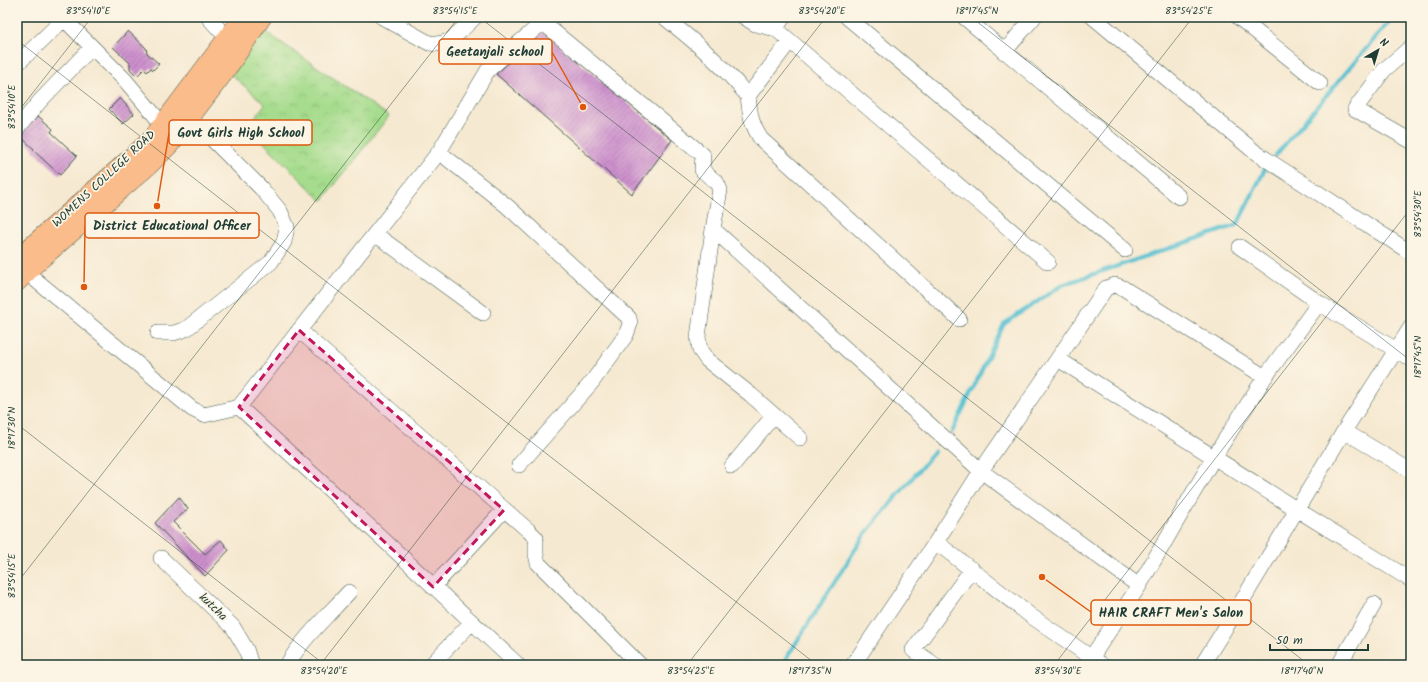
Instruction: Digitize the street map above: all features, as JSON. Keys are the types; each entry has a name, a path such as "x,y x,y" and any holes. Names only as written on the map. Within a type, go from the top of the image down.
{"main road":[{"name":"WOMENS COLLEGE ROAD","path":"20,271 149,164 170,144 182,113 227,38 243,17"},
{"name":"WOMENS COLLEGE ROAD","path":"20,271 151,140 162,124 182,113 226,70 262,17"}],"street":[{"path":"208,17 227,38"},
{"path":"382,17 429,43 439,44 451,40 475,17"},
{"path":"664,17 710,54 747,95 750,119 761,139 960,319"},
{"path":"847,17 1125,250"},
{"path":"964,17 1179,197"},
{"path":"1004,52 1034,17"},
{"path":"1093,17 1256,152 1411,253"},
{"path":"1238,17 1320,83"},
{"path":"17,64 65,18 125,80 162,124"},
{"path":"20,271 192,409 204,415 239,407 439,152 488,70 544,19 703,156 702,170 717,182 720,190 698,336 700,350 707,360 773,417 800,438"},
{"path":"765,23 790,41 1048,262"},
{"path":"747,95 790,41"},
{"path":"17,129 40,101 92,47"},
{"path":"1411,48 1384,70 1355,109 1411,141"},
{"path":"158,333 174,333 186,329 271,262 284,242 287,227 280,211 261,188 224,150 182,113"},
{"path":"439,152 507,206 629,318 630,324 626,335 592,382 519,465"},
{"path":"713,229 980,471 1139,586"},
{"path":"374,234 483,313"},
{"path":"1240,247 1319,303 1411,359"},
{"path":"853,665 936,542 980,471 1106,288 1115,285 1123,288 1264,377"},
{"path":"936,542 1031,616 1096,662 1214,457 1264,377 1319,303"},
{"path":"1202,665 1344,430 1411,327"},
{"path":"299,330 529,531 536,538 536,554 538,563 640,665"},
{"path":"1058,359 1411,580"},
{"path":"239,407 518,665"},
{"path":"732,466 773,417"},
{"path":"1344,430 1411,471"},
{"path":"433,587 504,510"},
{"name":"kutcha","path":"161,558 233,627 246,649 251,665"},
{"path":"935,665 913,650 972,569"},
{"path":"287,665 292,656 308,636 349,592"},
{"path":"1339,665 1374,604"},
{"path":"431,665 472,622"}],"highlighted area":[{"path":"299,330 504,510 433,587 239,407"}],"green space":[{"path":"254,24 389,116 322,201 248,127 265,104 226,70"}],"building":[{"path":"128,31 146,48 147,53 159,64 153,70 151,68 147,72 144,69 137,76 130,69 130,63 113,47"},
{"path":"543,32 672,140 632,194 496,74"},
{"path":"120,98 134,114 123,124 109,109"},
{"path":"38,116 53,129 51,132 77,156 60,175 20,136"},
{"path":"179,497 188,509 173,522 205,554 221,540 229,550 205,576 155,523"}],"waterway":[{"path":"1275,156 1393,17"},
{"path":"952,432 1004,324 1062,285 1237,225 1266,167"},
{"path":"782,665 865,534 935,451"}],"place":[{"name":"Geetanjali school","path":"583,107"},
{"name":"Govt Girls High School","path":"157,206"},
{"name":"District Educational Officer","path":"84,287"},
{"name":"HAIR CRAFT Men's Salon","path":"1042,577"}]}
